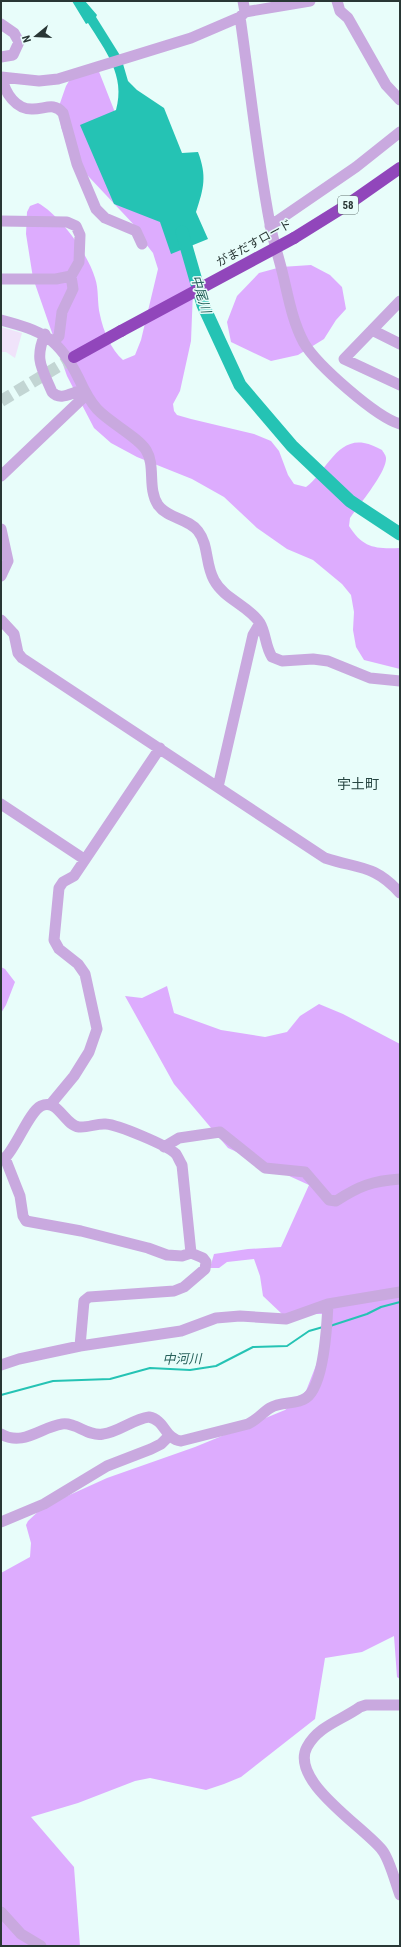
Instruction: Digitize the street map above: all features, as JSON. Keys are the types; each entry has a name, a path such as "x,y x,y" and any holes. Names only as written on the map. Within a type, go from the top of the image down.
{"highway":[{"name":"がまだすロード","path":"74,357 294,238 347,205 400,168"}],"street":[{"path":"142,244 136,231 105,218 96,209 77,164 63,113 52,106 34,109 20,105 8,95 2,78 39,81 58,79 191,38 243,10 310,1"},
{"path":"337,1 340,11 348,18 386,85 400,100"},
{"path":"243,10 270,226 290,307 305,343 315,358 369,407 379,414 400,424"},
{"path":"1,24 14,33 19,42 19,46 14,55 1,57"},
{"path":"270,226 356,167 400,132"},
{"path":"1,222 67,222 76,226 80,234 79,262 71,276 73,289 62,312 58,336 50,338 40,345 39,356 52,392 56,396 61,397 77,391 85,393"},
{"path":"1,279 56,279 71,276"},
{"path":"400,301 344,359 400,385"},
{"path":"1,320 22,325 50,338 78,378 85,393 98,410 116,426 142,445 150,459 152,492 158,505 168,514 191,525 197,530 205,546 207,562 216,584 260,623 268,652 272,657 278,660 313,658 328,661 370,678 400,681"},
{"path":"372,330 400,344"},
{"path":"1,476 85,393"},
{"path":"1,529 8,561 1,576"},
{"path":"1,620 16,637 17,650 22,658 325,858 362,867 383,876 400,893"},
{"path":"218,787 253,635 260,623"},
{"path":"80,1346 84,1301 86,1298 174,1292 184,1287 206,1266 203,1258 191,1253 182,1256 167,1255 148,1248 81,1231 26,1221 23,1216 20,1196 3,1158 13,1150 25,1126 39,1108 50,1105 74,1076 89,1052 97,1029 86,981 81,968 59,949 54,940 59,888 63,882 74,876 160,748"},
{"path":"1,804 84,859"},
{"path":"50,1105 75,1126 81,1127 107,1124 153,1141 176,1154 182,1165 191,1253"},
{"path":"164,1147 179,1138 220,1132 265,1168 305,1172 329,1200 336,1201 364,1185 378,1180 400,1178"},
{"path":"1,1365 19,1359 80,1346 181,1331 216,1318 240,1316 286,1319 328,1304 400,1292"},
{"path":"1,1434 8,1437 22,1438 64,1424 89,1433 103,1434 149,1416 158,1420 169,1436 177,1440 186,1441 219,1431 233,1429 255,1421 270,1408 305,1400 310,1395 317,1383 328,1304"},
{"path":"1,1522 44,1504 107,1466 151,1449 161,1444 169,1436"},
{"path":"400,1705 366,1705 360,1707 317,1733 307,1747 304,1755 309,1778 353,1825 373,1840 383,1852 400,1895"},
{"path":"1,1912 21,1934 41,1946"}],"shaded area":[{"path":"72,1 85,1 97,15 96,17 121,57 128,81 137,90 164,108 182,153 198,152 203,168 203,189 196,212 208,239 171,254 160,222 114,204 80,125 116,110 118,86 116,75 107,53 88,23 86,24"},
{"path":"96,64 116,115 189,213 194,265 191,341 180,391 173,404 174,411 177,415 254,434 271,441 279,451 288,475 294,484 306,487 313,481 338,451 346,446 354,443 364,443 382,450 386,458 382,472 350,518 349,526 359,539 370,546 400,548 400,669 364,660 356,647 353,630 354,612 351,595 342,584 313,560 287,549 257,528 224,497 192,479 137,457 111,443 94,428 67,376 33,278 26,234 27,212 30,206 38,203 55,216 80,247 95,278 101,321 105,333 115,351 123,360 135,355 141,340 158,269 153,253 142,239 137,228 89,177 71,154 61,127 59,106 66,86 75,71"},
{"path":"311,265 330,275 342,287 346,309 336,320 324,339 298,355 271,361 231,342 227,322 237,296 259,273 281,267"},
{"path":"1,327 22,333 15,358 6,352 1,352"},
{"path":"1,967 5,969 15,982 6,1005 1,1013"},
{"path":"167,986 174,1013 221,1030 265,1037 287,1032 300,1016 319,1004 343,1014 400,1044 400,1679 397,1677 394,1636 362,1652 325,1658 315,1719 241,1777 206,1790 150,1778 135,1781 78,1803 31,1817 74,1867 80,1946 1,1946 1,1573 30,1557 31,1543 26,1525 28,1521 43,1507 107,1478 195,1447 285,1410 306,1391 329,1332 324,1314 282,1314 263,1296 260,1276 254,1259 227,1262 219,1268 210,1268 214,1254 248,1249 281,1247 309,1185 228,1148 174,1084 125,996 142,998"}],"waterway":[{"name":"中尾川","path":"182,232 203,305 240,385 292,446 350,501 400,534"},
{"name":"中河川","path":"330,1326 367,1314 381,1307 400,1302"},
{"name":"中河川","path":"1,1395 53,1381 110,1379 150,1368 190,1370 216,1366 253,1347 287,1346 309,1331 323,1327"}],"tunnel":[{"path":"1,401 74,357"}],"district":[{"name":"宇土町","path":"358,784"}]}
